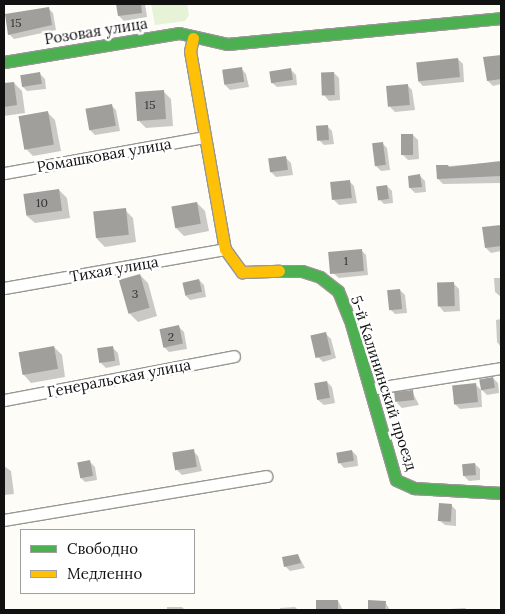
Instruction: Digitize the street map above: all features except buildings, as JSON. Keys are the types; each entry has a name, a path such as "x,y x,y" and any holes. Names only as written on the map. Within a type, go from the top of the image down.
{"street":[{"name":"Розовая улица","path":"4,62 179,33 193,38 227,44 501,18"},
{"path":"193,38 190,51 225,249"},
{"name":"Ромашковая улица","path":"4,173 204,137"},
{"name":"Тихая улица","path":"4,288 225,249"},
{"name":"5-й Калининский проезд","path":"225,249 242,272 302,271 320,277 338,291 350,320 396,480 414,488 501,493"},
{"name":"Генеральская улица","path":"4,400 234,356"},
{"path":"370,389 501,368"},
{"path":"4,520 266,476"}],"green space":[{"path":"151,4 187,4 189,15 185,21 155,25"}],"traffic: fast":[{"path":"4,62 179,33 227,44 501,18"},
{"path":"279,271 302,271 320,277 338,291 350,320 396,480 414,488 501,493"}],"traffic: slow":[{"path":"193,38 190,51 225,249 242,272 279,271"}]}
